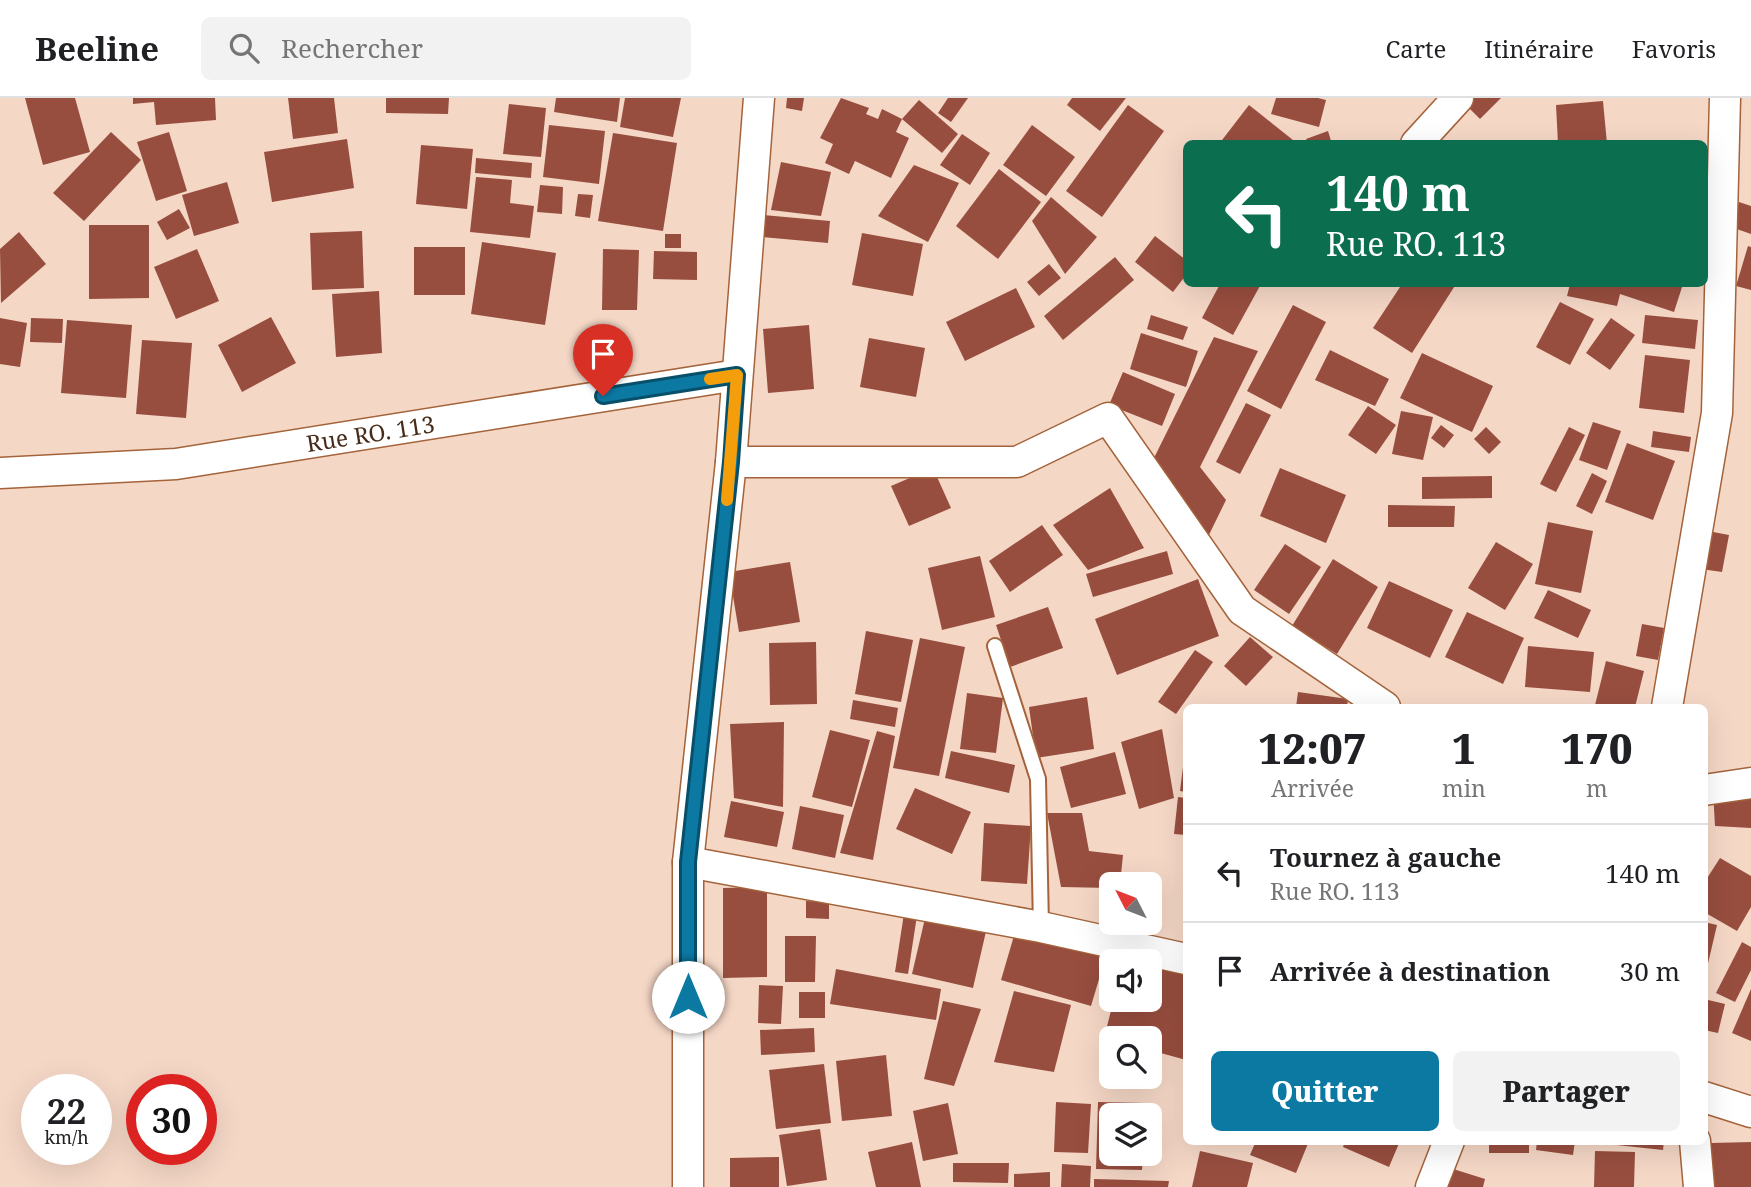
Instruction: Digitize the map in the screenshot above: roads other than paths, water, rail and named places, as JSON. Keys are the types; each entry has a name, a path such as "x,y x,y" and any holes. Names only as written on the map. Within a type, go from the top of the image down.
{"street":[{"path":"688,1187 688,862 731,462 759,98"},
{"path":"1420,140 1458,98"},
{"path":"1668,704 1717,413 1725,98"},
{"name":"Rue RO. 113","path":"0,473 176,464 737,375"},
{"path":"731,462 1017,462 1108,418 1242,610 1380,704"},
{"path":"1708,789 1751,783"},
{"path":"688,862 1041,927 1183,958"},
{"path":"1708,1098 1751,1112"},
{"path":"1431,1187 1448,1145"},
{"path":"1695,1145 1699,1187"}],"lane":[{"path":"995,646 1038,779 1041,927"}]}
